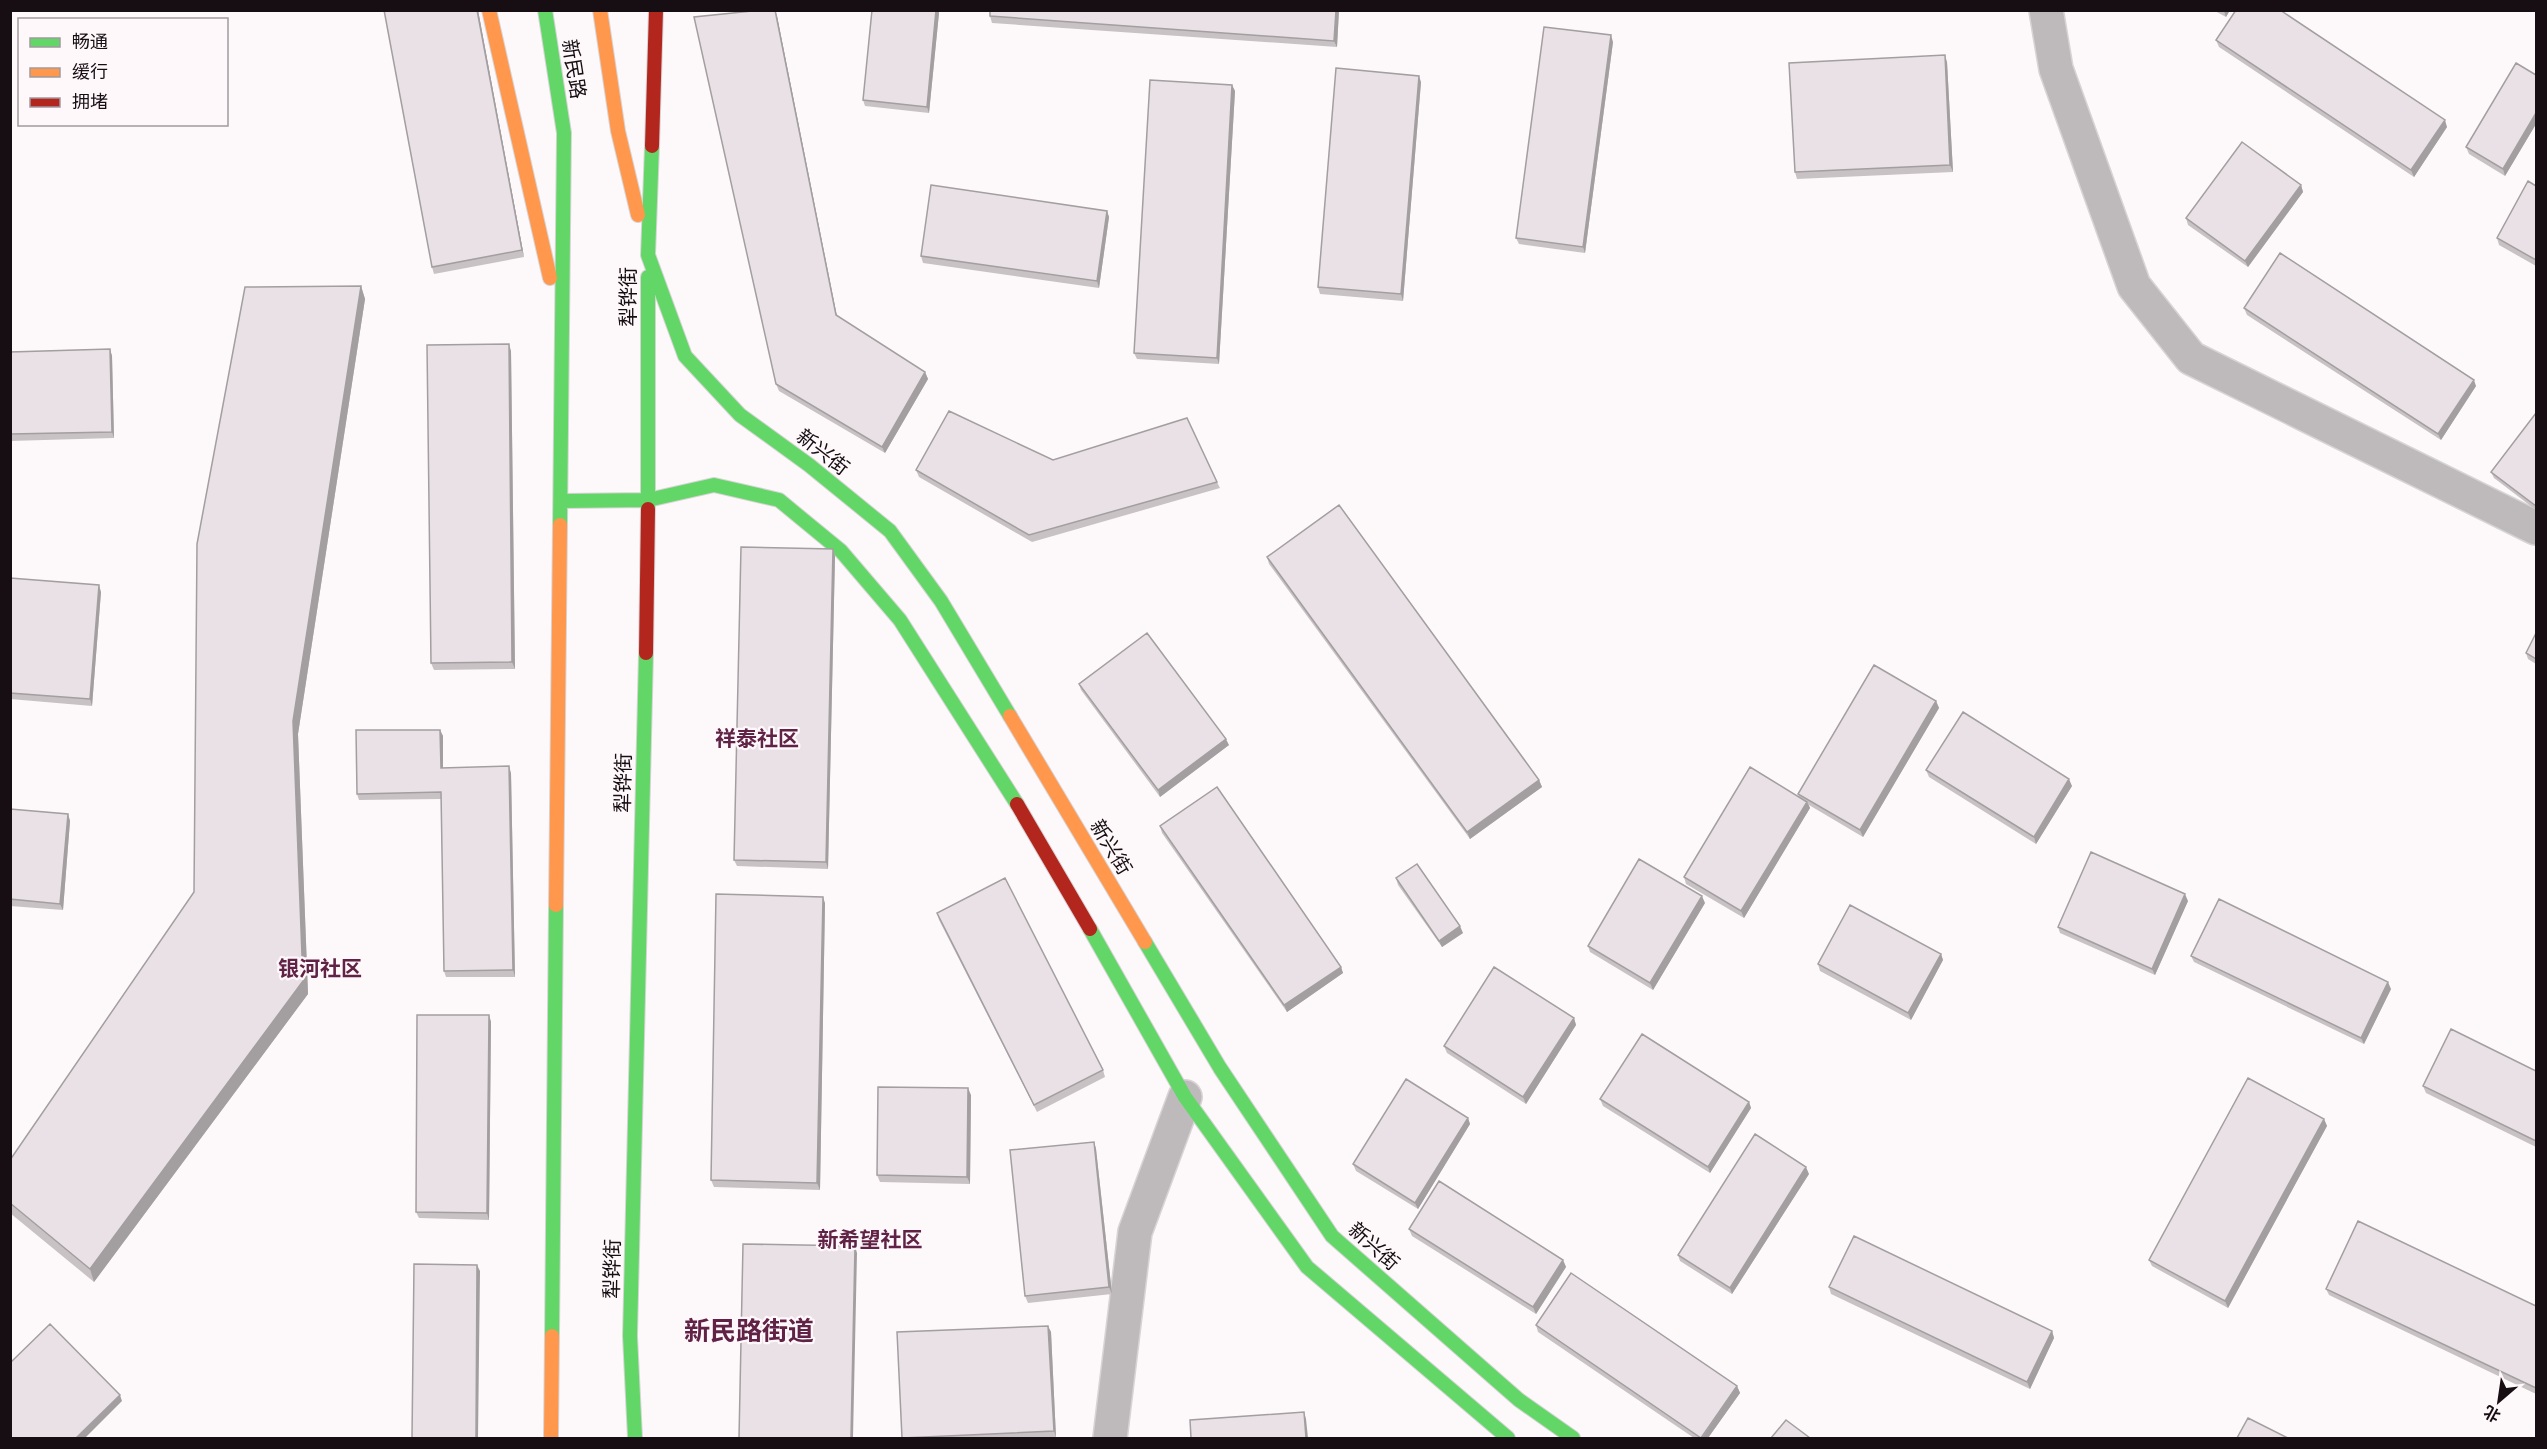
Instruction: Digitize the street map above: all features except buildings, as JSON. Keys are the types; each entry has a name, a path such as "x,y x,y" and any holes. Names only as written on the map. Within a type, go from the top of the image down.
{"street":[{"path":"489,10 562,329 551,1438"},
{"name":"新民路","path":"546,10 564,133 562,329"},
{"name":"新民路","path":"600,10 618,131"},
{"path":"648,255 656,10"},
{"path":"2046,10 2056,69 2134,286 2192,358 2536,528"},
{"name":"犁铧街","path":"618,131 648,255 648,500 630,1336 635,1438"},
{"name":"新兴街","path":"648,255 685,356 740,415 809,465 890,531 941,601 1220,1068 1332,1236 1519,1400 1573,1438"},
{"path":"561,501 648,500 714,485 779,500 842,550 900,620 1030,824 1185,1097 1307,1267 1508,1438"},
{"path":"1110,1438 1135,1232 1185,1097"}],"traffic: fast":[{"path":"545,10 564,133 560,525"},
{"path":"652,146 648,255 685,356 740,415 809,465 890,531 941,601 1010,716"},
{"path":"648,277 648,509"},
{"path":"561,501 648,500 714,485 779,500 841,551 900,620 1017,804"},
{"path":"635,1438 630,1336 646,653"},
{"path":"552,1336 556,905"},
{"path":"1090,929 1185,1097 1307,1267 1508,1438"},
{"path":"1145,942 1220,1068 1332,1236 1519,1400 1573,1438"}],"traffic: slow":[{"path":"489,10 550,278"},
{"path":"600,10 618,131 638,215"},
{"path":"556,905 560,525"},
{"path":"1010,716 1145,942"},
{"path":"551,1438 552,1336"}],"traffic: jam":[{"path":"652,146 656,10"},
{"path":"646,653 648,509"},
{"path":"1017,804 1090,929"}],"district":[{"name":"祥泰社区","path":"757,738"},
{"name":"银河社区","path":"320,968"},
{"name":"新希望社区","path":"870,1239"},
{"name":"新民路街道","path":"749,1331"}]}
